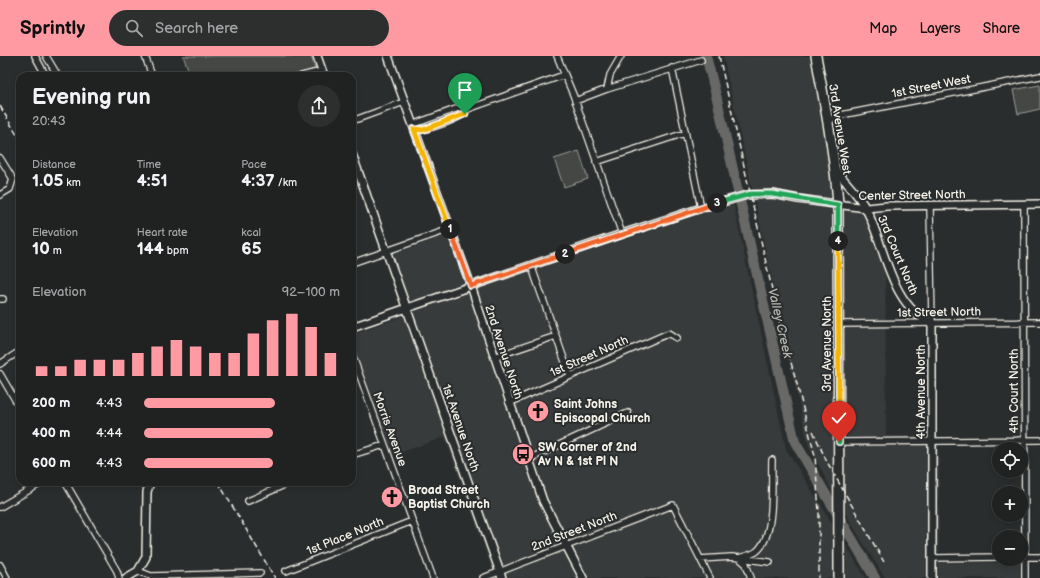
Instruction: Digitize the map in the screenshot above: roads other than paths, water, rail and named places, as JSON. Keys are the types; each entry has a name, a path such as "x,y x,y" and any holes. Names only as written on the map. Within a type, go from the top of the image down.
{"main road":[{"name":"3rd Avenue West","path":"816,56 829,122 836,170 838,205"},
{"name":"3rd Avenue North","path":"838,205 839,578"}],"street":[{"path":"35,56 44,72"},
{"path":"46,56 56,72"},
{"path":"145,56 151,72"},
{"path":"317,56 322,72"},
{"name":"2nd Avenue North","path":"388,56 471,286 543,501 583,578"},
{"path":"556,56 575,101 622,234"},
{"path":"607,89 610,75 621,56"},
{"path":"575,101 672,68 702,60"},
{"path":"672,68 701,208"},
{"path":"468,110 464,106 417,123 414,129 423,130 449,121 465,114 468,110 564,75"},
{"name":"1st Street West","path":"829,122 836,116 1040,76"},
{"path":"356,120 404,102"},
{"path":"596,162 685,133"},
{"path":"0,158 13,179 10,188 0,195"},
{"name":"1st Avenue North","path":"356,165 500,575"},
{"name":"3rd Court North","path":"836,170 866,208 901,295 915,314 932,323"},
{"name":"Center Street North","path":"356,326 622,234 701,208 747,195 772,194 866,208 887,206 1040,204"},
{"name":"4th Court North","path":"1023,530 1025,440 1024,205"},
{"name":"4th Avenue North","path":"930,206 932,323 932,578"},
{"path":"356,262 450,229"},
{"path":"531,265 570,376"},
{"name":"1st Street North","path":"838,324 1040,322"},
{"name":"1st Street North","path":"509,403 669,333 677,338"},
{"path":"494,357 556,336"},
{"path":"0,364 16,354"},
{"name":"Morris Avenue","path":"356,365 433,578"},
{"path":"0,374 16,398"},
{"path":"529,459 628,413"},
{"path":"839,442 1040,440"},
{"path":"356,454 384,444"},
{"path":"739,558 756,552 766,539 771,512 772,460"},
{"path":"0,507 36,486"},
{"path":"67,486 120,578"},
{"path":"126,578 138,571 146,557 147,492 149,486"},
{"path":"248,501 282,486"},
{"name":"2nd Street North","path":"483,578 500,575 565,545 673,505 700,559"},
{"name":"1st Place North","path":"286,572 412,521"},
{"path":"933,558 992,557"},
{"path":"1028,557 1040,557"},
{"path":"739,558 746,564 751,578"},
{"path":"710,578 700,559 739,558 770,562"},
{"path":"0,565 7,578"},
{"name":"4th Court North","path":"1024,566 1025,578"},
{"path":"138,571 151,576 260,573"}],"waterway":[{"name":"Valley Creek","path":"706,56 795,442 875,578"}],"railway":[{"path":"719,56 779,320 815,456 819,512 819,578"},
{"path":"0,106 16,133"},
{"path":"813,431 826,460 884,562"},
{"path":"220,486 275,578"}],"place":[{"name":"Saint Johns Episcopal Church","path":"538,411"},
{"name":"SW Corner of 2nd Av N & 1st Pl N","path":"523,454"},
{"name":"Broad Street Baptist Church","path":"392,497"}]}
